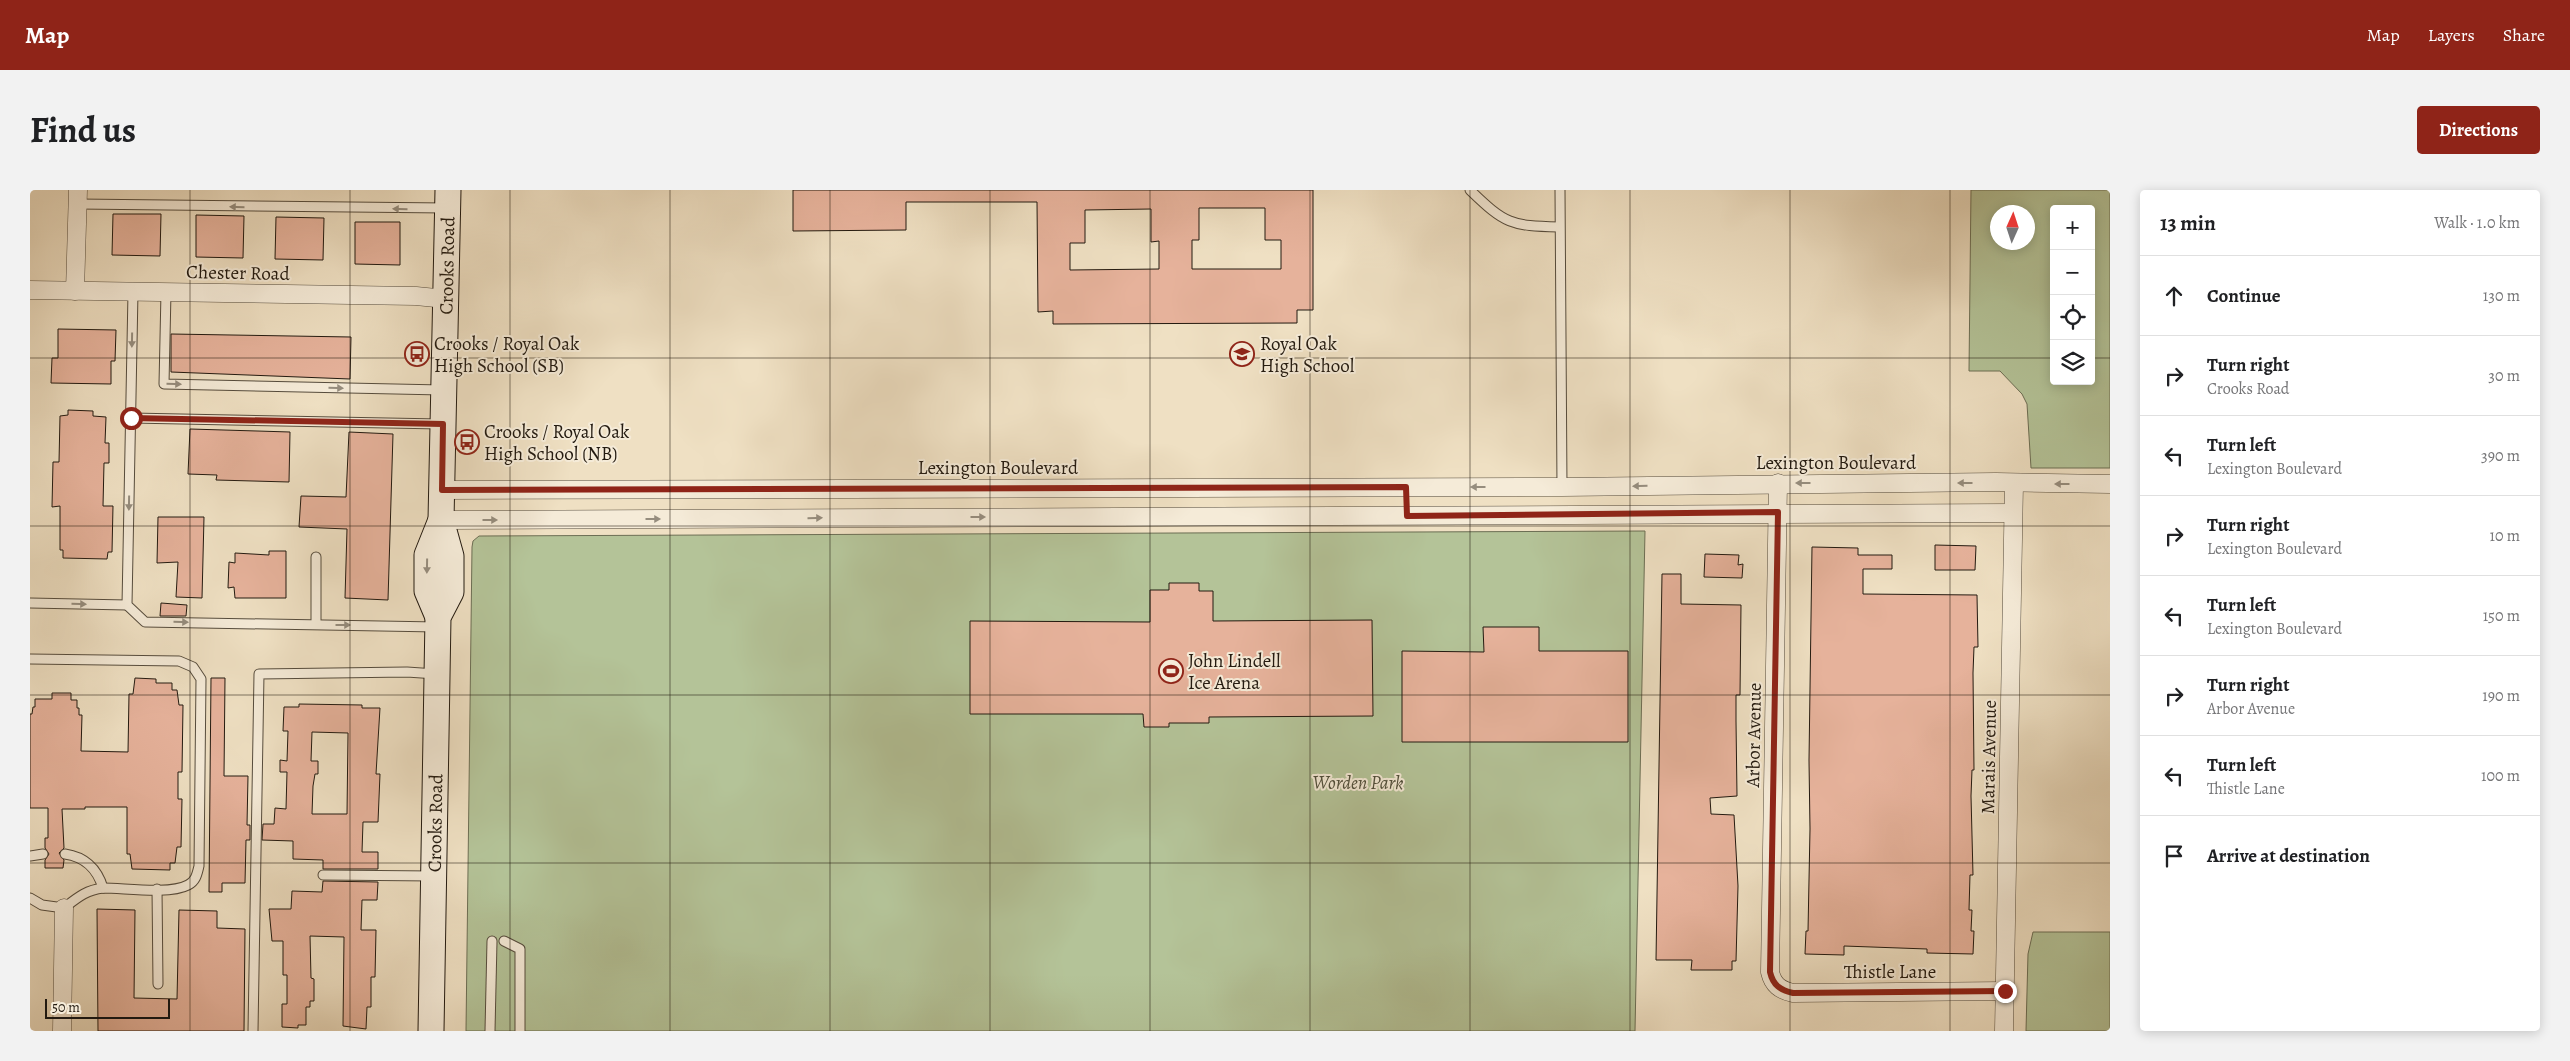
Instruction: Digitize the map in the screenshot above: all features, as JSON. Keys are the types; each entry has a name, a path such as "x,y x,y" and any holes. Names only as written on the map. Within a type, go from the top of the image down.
{"main road":[{"name":"Crooks Road","path":"431,1031 438,622 451,592 451,556 441,520 448,199"}],"street":[{"path":"75,290 78,197"},
{"name":"Chester Road","path":"30,290 406,296 446,299"},
{"name":"Lexington Boulevard","path":"442,490 1562,487 1778,483 2110,484"},
{"name":"Arbor Avenue","path":"1777,986 1770,972 1778,483"},
{"name":"Marais Avenue","path":"2004,1031 2014,484"},
{"path":"1131,487 1131,516"},
{"path":"1406,487 1407,516"},
{"path":"1562,487 1562,515"},
{"path":"1231,488 1231,516"},
{"path":"864,517 865,489"},
{"path":"531,490 529,504 532,520"},
{"path":"683,519 692,508 697,490"},
{"path":"441,520 1407,516 1778,512 2013,513"},
{"path":"62,1031 64,908"},
{"name":"Thistle Lane","path":"1777,986 1793,993 2005,991"}],"lane":[{"path":"1470,190 1496,215 1523,226 1559,227"},
{"path":"1560,190 1562,487"},
{"path":"78,197 448,199"},
{"path":"128,605 133,292"},
{"path":"166,292 164,384 444,390"},
{"path":"131,418 443,424"},
{"path":"316,556 316,624"},
{"path":"30,603 128,605 145,622 316,624 438,622"},
{"path":"30,659 179,661 193,667 201,679 199,866 196,877 189,885 174,889 103,888 80,895 64,908 42,905 30,898"},
{"path":"254,1031 259,674 406,672 437,674"},
{"path":"30,856 43,854"},
{"path":"65,854 92,865 100,877 103,888"},
{"path":"323,875 434,876"},
{"path":"157,890 158,984"},
{"path":"490,1031 492,940"},
{"path":"504,941 520,949 520,1031"}],"green space":[{"path":"1971,190 2110,190 2110,468 2031,468 2027,404 2022,394 2000,371 1969,371"},
{"name":"Worden Park","path":"1645,531 1635,1031 466,1031 472,547 473,541 479,536"},
{"path":"2033,932 2110,932 2110,1031 2026,1031 2028,954"}],"building":[{"name":"Royal Oak High School","path":"793,190 1313,190 1313,310 1297,310 1297,323 1053,324 1053,311 1038,312 1037,202 906,202 906,230 793,231","holes":["1199,208 1265,208 1265,240 1281,240 1281,269 1192,269 1192,240 1199,240","1151,209 1151,242 1159,241 1159,269 1070,270 1070,243 1085,243 1085,210"]},
{"path":"113,214 161,214 160,256 112,255"},
{"path":"196,215 244,216 243,258 196,257"},
{"path":"276,217 324,218 323,260 275,259"},
{"path":"355,222 400,222 400,265 355,264"},
{"path":"58,329 116,330 115,361 111,361 111,384 51,383 52,358 58,358"},
{"path":"171,334 351,337 350,379 171,372"},
{"path":"68,410 93,411 93,416 106,417 105,443 109,443 109,463 104,463 103,506 113,506 112,552 108,552 107,559 63,558 63,550 60,550 60,506 52,507 53,462 59,462 60,416 68,415"},
{"path":"190,429 290,432 289,482 216,480 217,475 188,474"},
{"path":"349,432 393,434 388,600 345,598 347,529 299,527 301,496 346,497"},
{"path":"158,517 204,517 202,598 176,597 178,562 157,563"},
{"path":"1935,545 1976,546 1975,570 1935,570"},
{"path":"1812,547 1858,548 1858,555 1892,555 1892,569 1863,569 1863,594 1977,595 1978,647 1974,647 1974,770 1972,770 1971,796 1973,875 1970,875 1969,910 1972,910 1971,931 1974,931 1973,954 1927,953 1927,949 1844,946 1844,955 1805,954 1806,931 1808,931 1810,829"},
{"path":"269,551 286,551 286,598 235,598 234,587 228,588 229,562 235,563 235,553 269,555"},
{"path":"1705,554 1739,555 1738,565 1743,564 1742,578 1704,577"},
{"path":"1662,574 1681,574 1681,604 1741,605 1740,695 1736,695 1737,796 1710,798 1711,814 1734,815 1738,886 1736,961 1732,961 1732,970 1691,970 1692,960 1656,960"},
{"name":"John Lindell Ice Arena","path":"1169,583 1199,583 1199,591 1213,591 1213,621 1372,620 1373,716 1209,717 1209,723 1169,723 1169,727 1144,727 1143,714 970,714 970,621 1150,622 1150,590 1169,590"},
{"path":"161,603 187,605 186,616 160,616"},
{"path":"1483,627 1539,627 1539,651 1628,651 1628,742 1402,742 1402,651 1484,652"},
{"path":"135,678 156,679 156,683 172,683 172,690 177,690 179,705 183,705 182,772 178,772 178,799 182,799 181,847 177,847 175,863 170,863 170,870 132,869 130,854 127,854 127,807 85,807 85,809 62,809 64,848 59,853 64,860 63,868 45,868 45,860 49,854 45,848 45,838 48,838 48,808 30,808 30,714 32,714 33,707 35,707 35,699 52,699 52,693 71,693 71,700 77,700 79,715 82,715 81,751 128,752 129,694 133,694"},
{"path":"211,678 225,678 224,776 248,776 247,825 250,825 250,840 246,840 245,883 222,883 222,892 209,892"},
{"path":"299,704 362,705 362,708 380,708 376,774 380,774 378,822 363,822 362,852 378,852 378,869 323,869 323,860 293,859 293,841 262,840 263,824 274,824 275,808 286,809 287,772 280,772 280,760 287,761 288,731 283,731 284,707 299,707","holes":["312,732 348,733 347,814 312,814 313,786 315,774 318,774 318,761 311,761"]},
{"path":"323,881 378,882 377,900 362,900 361,930 376,930 375,977 371,977 371,1007 367,1007 366,1029 343,1026 344,937 310,936 311,978 314,979 314,1001 310,1001 310,1007 306,1007 306,1025 298,1025 298,1028 282,1027 282,1004 287,1004 287,975 283,975 283,941 272,941 269,909 291,909 292,891 322,892"},
{"path":"97,909 135,910 134,998 177,999 179,910 217,911 217,928 245,929 244,1031 98,1031"}],"place":[{"name":"Crooks / Royal Oak High School (SB)","path":"417,354"},
{"name":"Royal Oak High School","path":"1242,354"},
{"name":"Crooks / Royal Oak High School (NB)","path":"467,442"},
{"name":"John Lindell Ice Arena","path":"1171,671"}],"route":[{"path":"131,418 443,424 442,490 1406,487 1407,516 1778,512 1770,972 1772,980 1785,991 1793,993 2005,991"}]}
